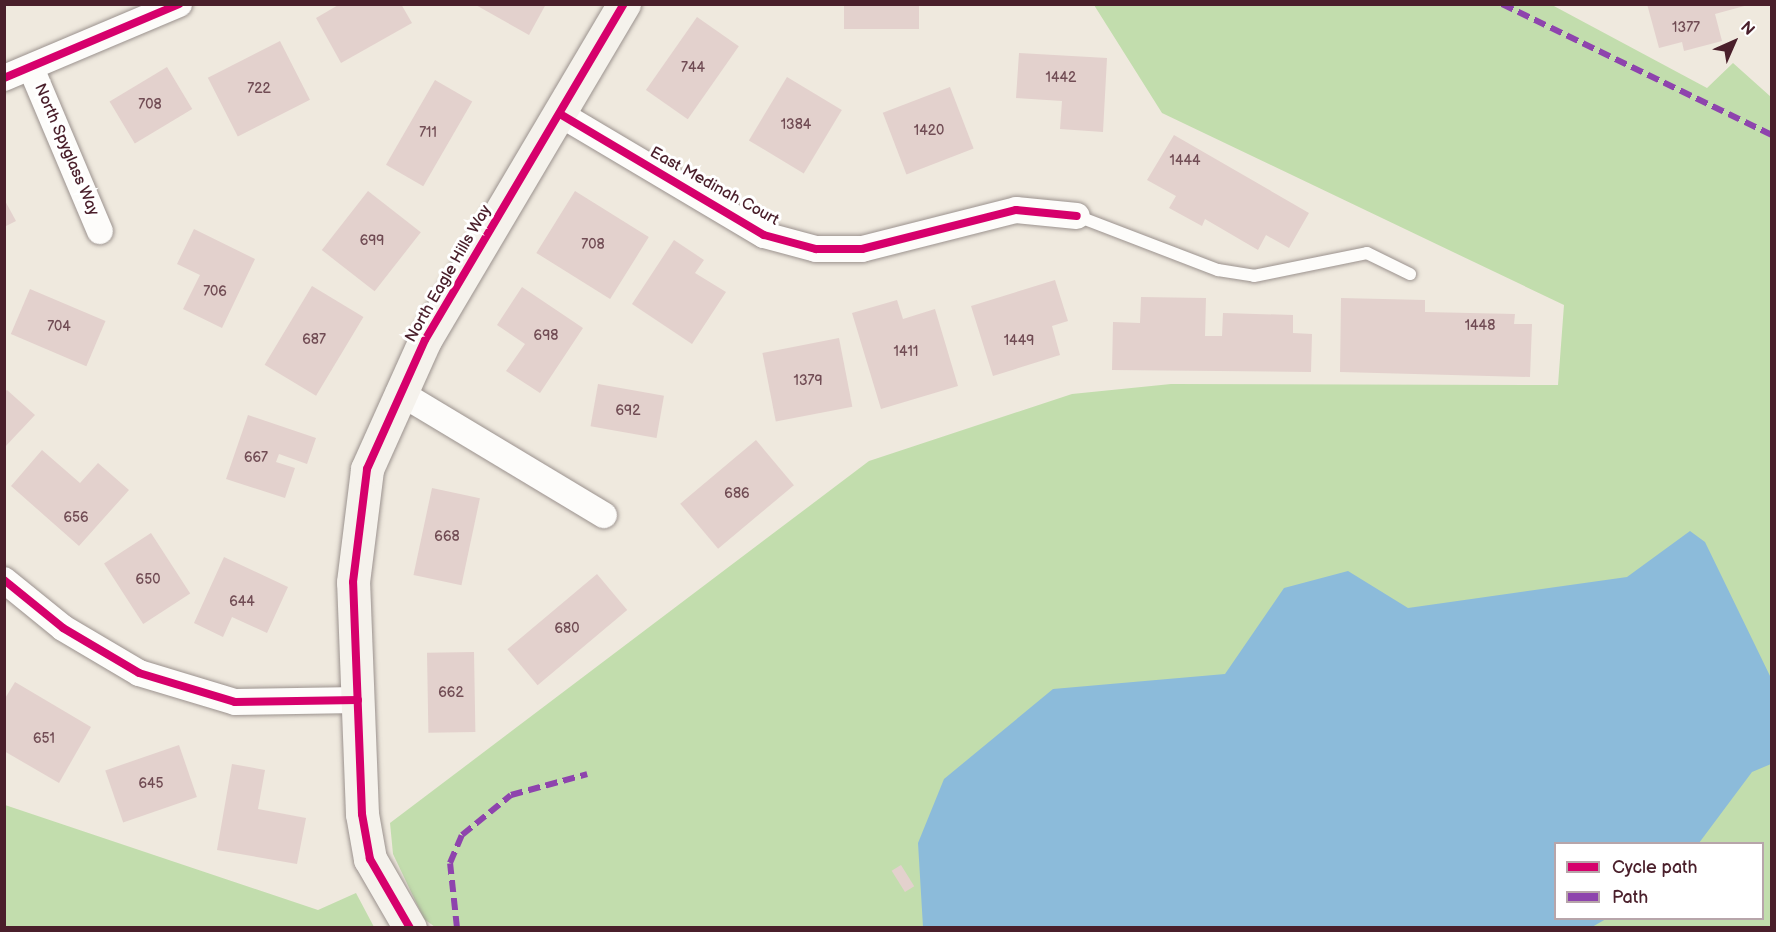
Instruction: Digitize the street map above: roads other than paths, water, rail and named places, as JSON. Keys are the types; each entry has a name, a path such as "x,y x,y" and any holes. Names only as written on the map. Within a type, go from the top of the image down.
{"street":[{"name":"North Spyglass Way","path":"4,78 179,4"},
{"name":"North Eagle Hills Way","path":"410,927 370,859 362,814 353,582 367,469 399,392 624,4"},
{"name":"North Spyglass Way","path":"31,68 100,231"},
{"name":"East Medinah Court","path":"560,114 764,235 816,249 862,249 1016,210 1077,216"},
{"path":"399,392 604,515"},
{"path":"4,580 63,628 139,673 235,702 358,700"}],"lane":[{"path":"1077,216 1218,270 1254,276 1367,253 1410,274"}],"water":[{"path":"1690,531 1705,542 1771,678 1771,764 1752,772 1700,842 1554,842 1554,920 1604,920 1592,927 923,927 918,843 944,779 1053,689 1225,674 1284,588 1348,571 1408,608 1627,577"}]}
